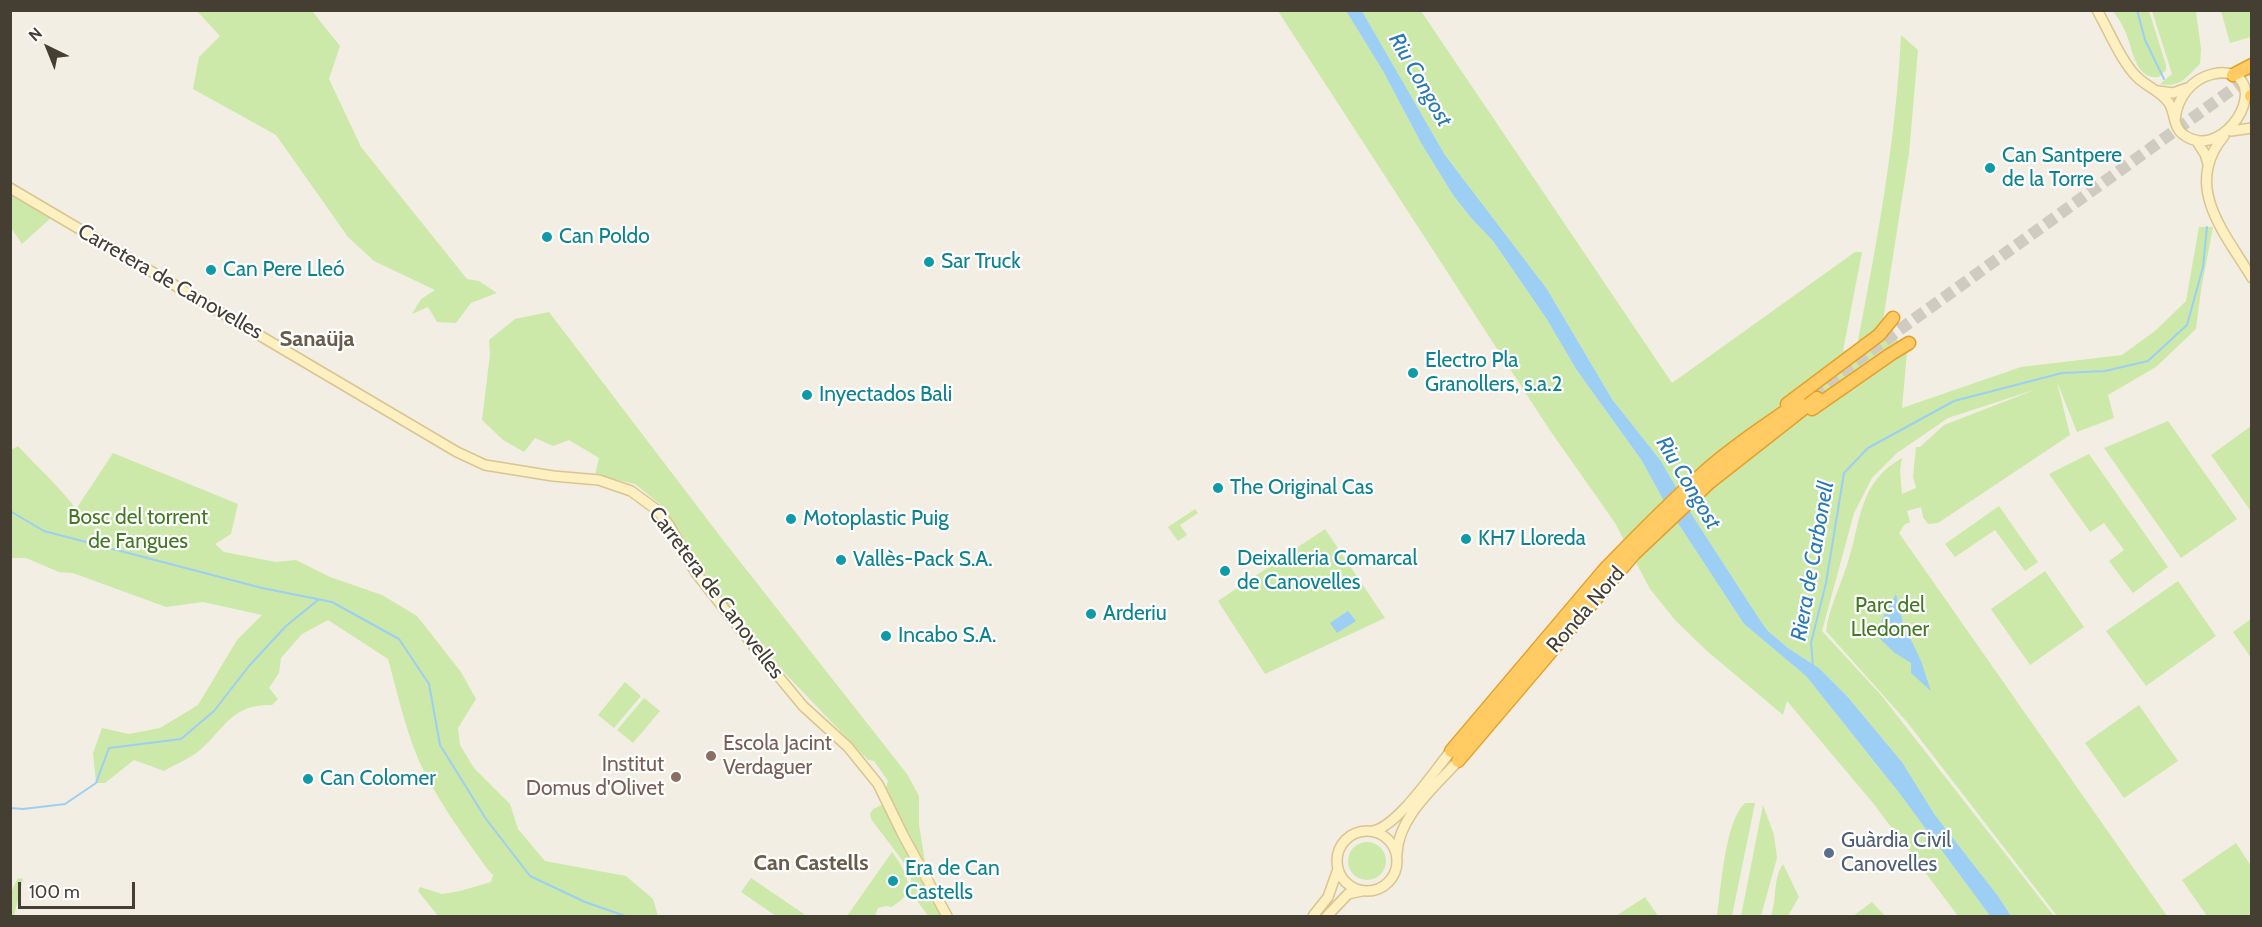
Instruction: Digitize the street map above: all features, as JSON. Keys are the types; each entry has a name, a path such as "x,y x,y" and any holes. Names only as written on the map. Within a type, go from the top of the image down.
{"highway":[{"path":"2233,75 2252,65"},
{"path":"1743,448 1809,386 1879,335 1893,318"},
{"path":"1743,448 1909,343"},
{"name":"Ronda Nord","path":"1454,756 1609,573 1710,482 1743,448 1814,395"}],"street":[{"path":"2097,10 2131,69 2138,78 2158,91 2170,104 2177,126 2184,135 2196,140 2212,140 2228,133 2252,128"},
{"path":"2158,91 2173,93 2190,87 2208,75 2221,73 2233,75 2246,83 2251,100 2245,116 2218,143 2208,164"},
{"path":"2175,120 2177,105 2190,87"},
{"path":"2196,140 2208,164 2207,198 2252,278"},
{"name":"Carretera de Canovelles","path":"10,188 457,452 485,465 553,476 599,480 631,491 643,498 669,525 701,579 803,706 848,747 879,784 903,835 947,916"},
{"name":"Ronda Nord","path":"1372,832 1394,821 1454,756"},
{"name":"Ronda Nord","path":"1397,856 1399,839 1411,816 1454,756"},
{"path":"1313,916 1328,897 1338,869 1339,851 1343,843 1358,833 1372,832 1387,839 1394,847 1397,856 1395,873 1390,880 1376,890 1348,894 1326,916"},
{"path":"1338,869 1348,885 1366,891"}],"green space":[{"path":"197,11 312,11 340,46 329,79 361,147 467,279 479,281 497,293 471,303 456,323 437,322 428,307 412,314 421,299 435,290 374,261 348,237 276,135 193,89 199,57 220,36"},
{"path":"1278,11 1346,11 1383,71 1421,143 1453,195 1493,241 1546,318 1576,369 1642,461 1666,505 1744,624 1806,676 1900,794 1990,916 1958,916 1873,803 1787,701 1783,715 1707,651 1675,620 1650,589 1615,523 1549,429"},
{"name":"Parc del Lledoner","path":"1362,11 1421,11 1672,383 1855,252 1862,252 1843,351 1857,346 1890,152 1901,35 1918,50 1909,153 1883,321 1907,353 1902,408 2021,367 2122,355 2155,331 2186,301 2199,227 2213,227 2196,329 2156,367 2108,395 2114,418 2077,432 2057,382 2070,435 1938,523 1928,524 1923,517 1921,507 1907,511 1910,522 1904,525 1899,533 2167,916 2057,916 1907,722 1826,631 1863,505 1877,479 1902,458 1900,470 1902,494 1916,488 1913,477 1916,447 1920,447 1944,425 2037,389 1948,418 1897,453 1872,478 1854,513 1822,631 1881,695 2054,916 2011,916 1935,815 1902,762 1847,696 1819,668 1788,648 1768,631 1760,620 1694,518 1661,461 1612,399 1547,289 1445,155"},
{"path":"2113,11 2149,11 2166,65 2166,70 2159,77 2151,77 2140,69 2124,29"},
{"path":"2152,11 2196,11 2201,49 2200,64 2178,83 2160,84 2172,74"},
{"path":"2221,11 2251,11 2251,37 2230,43"},
{"path":"10,192 52,217 22,244 11,228"},
{"path":"549,312 723,540 907,774 919,796 919,825 926,868 886,788 888,781 874,761 868,760 779,667 723,600 660,504 635,484 595,475 599,458 569,440 553,446 535,438 524,452 503,440 482,420 490,354 489,340 515,319"},
{"path":"2168,421 2237,519 2181,558 2104,448"},
{"path":"2251,426 2252,509 2250,510 2211,455"},
{"name":"Bosc del torrent de Fangues","path":"18,446 76,509 113,453 238,504 231,534 215,544 224,552 276,562 296,560 330,577 382,595 417,616 461,672 476,699 458,728 460,745 474,768 510,804 518,829 545,861 626,876 653,899 658,916 438,916 418,891 420,887 442,894 491,882 493,875 455,823 425,773 408,732 388,659 328,620 302,634 281,658 279,673 269,688 278,699 272,705 248,708 238,713 196,753 164,771 134,760 105,783 96,783 93,753 102,728 129,734 160,728 198,705 237,640 262,615 203,602 166,607 73,573 59,572 26,558 11,558 11,450"},
{"path":"2089,454 2168,567 2133,593 2109,561 2124,550 2104,523 2090,532 2049,474"},
{"path":"1999,506 2038,562 2025,571 1995,530 1955,557 1945,544"},
{"path":"1195,509 1198,513 1180,525 1187,535 1178,541 1168,527"},
{"path":"1325,529 1385,618 1265,674 1218,601"},
{"path":"2045,571 2084,627 2030,665 1991,609"},
{"path":"2178,581 2216,636 2146,686 2106,631"},
{"path":"2251,619 2251,658 2233,632"},
{"path":"625,682 641,696 614,728 598,715"},
{"path":"644,698 660,711 633,743 617,730"},
{"path":"2139,705 2178,761 2124,798 2085,743"},
{"path":"886,803 898,834 943,916 928,916 915,898 910,901 908,899 913,885 905,864 871,819 870,814 873,809"},
{"path":"1745,803 1755,803 1732,916 1717,916 1728,839 1738,812"},
{"path":"1763,805 1774,835 1777,858 1761,916 1741,916"},
{"path":"1367,842 1380,848 1386,861 1380,874 1367,880 1354,874 1348,861 1354,848"},
{"path":"2236,843 2251,866 2251,916 2207,916 2182,880"},
{"path":"892,852 907,880 907,892 904,897 892,907 878,908 875,916 847,916"},
{"path":"1783,864 1799,897 1788,916 1771,916 1776,882"},
{"path":"18,878 23,879 14,916 11,916 11,892"},
{"path":"751,878 804,914 803,916 776,916 741,892"},
{"path":"1645,897 1658,916 1616,916"},
{"path":"1872,902 1885,916 1853,916"}],"water":[{"path":"1346,11 1362,11 1445,155 1547,289 1612,399 1661,461 1694,518 1768,631 1788,648 1819,668 1847,696 1902,762 1935,815 2011,916 1990,916 1900,794 1806,676 1744,624 1666,505 1642,461 1576,369 1546,318 1493,241 1453,195 1421,143 1383,71"},
{"path":"1896,594 1903,623 1921,661 1931,691 1911,673 1911,663 1895,653 1880,639 1882,619"},
{"path":"1348,611 1356,621 1337,633 1330,623"}],"waterway":[{"name":"Riera de Carbonell","path":"2137,10 2145,40 2164,79"},
{"name":"Riera de Carbonell","path":"1813,665 1811,643 1826,583 1844,473 1868,448 1954,401 2062,373 2105,371 2148,361 2187,325 2203,267 2207,227"},
{"path":"10,511 44,531 262,588 332,602 399,639 429,684 440,745 486,819 530,876 585,902 625,916"},
{"path":"10,808 23,809 65,804 96,783 109,748 181,739 214,711 249,666 286,626 318,600"}],"tunnel":[{"path":"1812,393 2252,75"}],"place":[{"name":"Can Santpere de la Torre","path":"1990,168"},
{"name":"Can Poldo","path":"547,237"},
{"name":"Sar Truck","path":"929,262"},
{"name":"Can Pere Lleó","path":"211,270"},
{"name":"Electro Pla Granollers, s.a.2","path":"1413,373"},
{"name":"Inyectados Bali","path":"807,395"},
{"name":"The Original Cas","path":"1218,488"},
{"name":"Motoplastic Puig","path":"791,519"},
{"name":"KH7 Lloreda","path":"1466,539"},
{"name":"Vallès-Pack S.A.","path":"841,560"},
{"name":"Deixalleria Comarcal de Canovelles","path":"1225,571"},
{"name":"Arderiu","path":"1091,614"},
{"name":"Incabo S.A.","path":"886,636"},
{"name":"Escola Jacint Verdaguer","path":"711,756"},
{"name":"Institut Domus d'Olivet","path":"676,777"},
{"name":"Can Colomer","path":"308,779"},
{"name":"Guàrdia Civil Canovelles","path":"1829,853"},
{"name":"Era de Can Castells","path":"893,881"}],"district":[{"name":"Sanaüja","path":"317,340"},
{"name":"Can Castells","path":"811,864"}],"water label":[{"name":"Riu Congost","path":"1420,80"},
{"name":"Riu Congost","path":"1688,483"}]}
